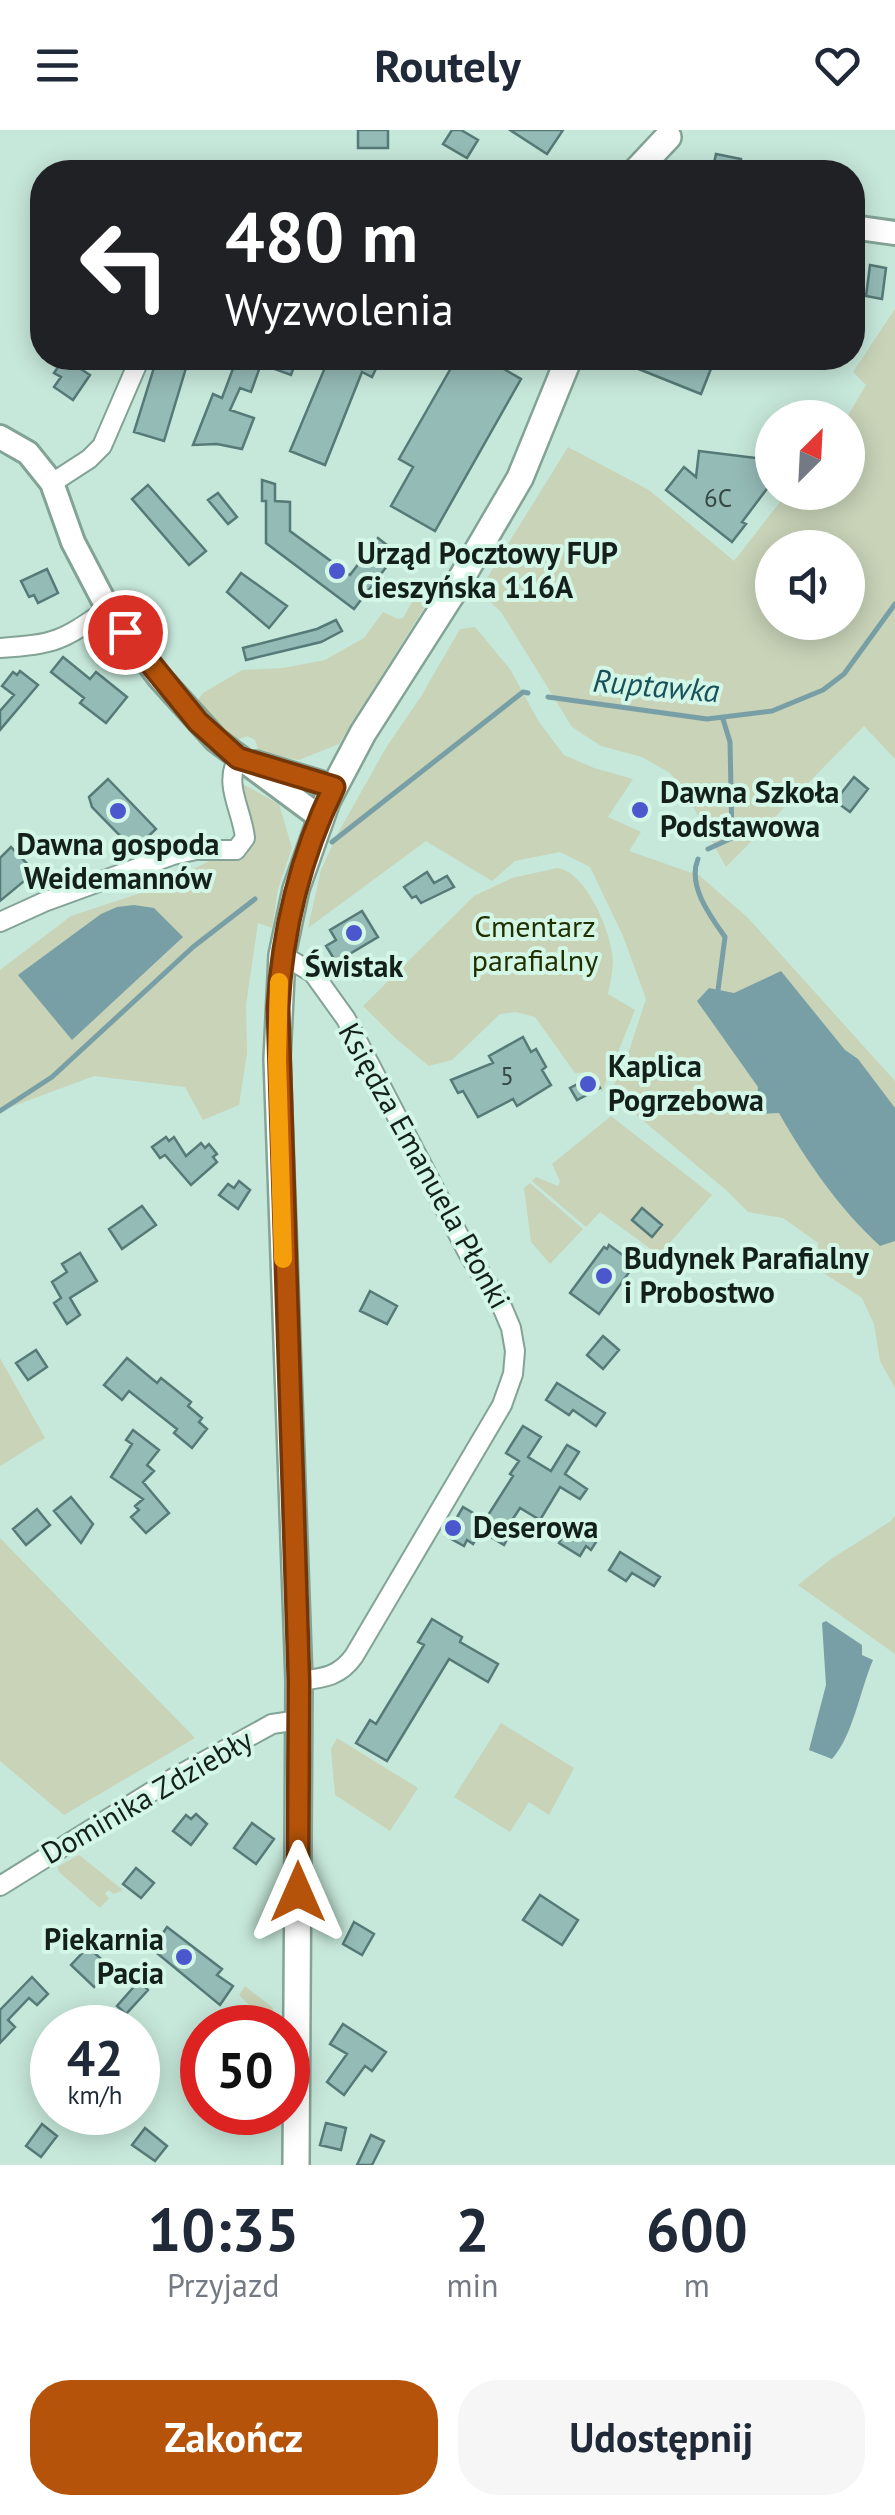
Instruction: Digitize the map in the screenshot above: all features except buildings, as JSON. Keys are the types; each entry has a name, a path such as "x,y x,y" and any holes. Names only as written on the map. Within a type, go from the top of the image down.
{"main road":[{"path":"648,160 670,133"},
{"path":"296,2165 299,1681 277,1059 282,954 296,890 334,787 363,733 520,478 564,370"}],"street":[{"path":"865,229 895,233"},
{"path":"52,482 102,446 135,370"},
{"path":"0,437 28,453 52,482 73,542 108,609 198,722 238,758 321,818"},
{"path":"0,648 42,645 67,638 108,609"},
{"path":"238,758 334,787"},
{"path":"0,922 174,855 196,850 236,850 242,846 244,828 230,776 238,758"},
{"name":"Księdza Emanuela Płonki","path":"282,954 314,973 346,1019 468,1253 504,1310 515,1351 513,1374 502,1405 354,1656 344,1670 329,1678 299,1681"},
{"name":"Dominika Zdziebły","path":"0,1886 172,1778 272,1724 299,1720"}],"green space":[{"path":"895,309 895,759 864,726 726,867 670,773 642,757 601,746 572,727 501,612 479,591 568,447 649,490 734,561 755,534 755,640 865,640 865,530 758,530 774,510 865,510 865,400 857,400 866,385 853,372 865,370 865,354"},
{"path":"430,578 437,587 339,744 299,760 281,760 258,750 255,740 247,736 234,741 196,702 203,693 242,670 325,660 364,638 383,612 403,618 424,581"},
{"path":"475,627 510,669 539,722 564,755 633,779 608,817 641,832 629,851 692,873 693,870 747,917 895,1081 895,1388 880,1361 874,1324 862,1298 819,1270 818,1243 783,1218 748,1212 610,1093 625,1063 646,999 623,936 590,867 560,852 515,861 492,881 426,841 308,928 321,870 337,835 460,629"},
{"path":"239,782 279,804 292,848 278,889 272,928 258,923 246,1005 247,1053 239,1105 203,1120 185,1087 94,1076 0,1111 0,970 71,916 156,888 213,859 247,854 252,838"},
{"name":"Cmentarz parafialny","path":"557,868 578,880 596,905 613,961 608,994 635,1010 602,1092 591,1072 575,1073 535,1017 516,1012 500,1014 452,1060 429,1066 363,1006 474,896 512,878"},
{"path":"611,1116 712,1195 659,1255 600,1212 586,1227 532,1181 536,1177 558,1186 560,1181 552,1164"},
{"path":"530,1183 583,1229 550,1264 531,1242 524,1188"},
{"path":"0,1358 45,1438 0,1466"},
{"path":"895,1515 895,1654 798,1585"},
{"path":"0,1538 195,1738 64,1815 0,1761"},
{"path":"501,1723 574,1768 549,1815 529,1802 510,1832 454,1797"},
{"path":"337,1738 418,1788 390,1831 335,1795 331,1749"},
{"path":"79,1855 123,1890 114,1894 108,1890 105,1894 109,1898 100,1908 57,1867"},
{"path":"245,1986 269,2005 248,2005 239,1995"}],"water":[{"path":"134,905 154,908 183,937 72,1040 18,975 101,914"},
{"path":"781,971 895,1108 895,1241 880,1246 850,1216 779,1113 756,1114 758,1087 697,1001 709,988 734,993"},
{"path":"826,1621 862,1645 862,1655 873,1660 851,1725 832,1759 809,1750 826,1685 822,1623"}],"waterway":[{"name":"Ruptawka","path":"548,697 707,719 772,711 823,690 844,674 895,604"},
{"name":"Ruptawka","path":"332,842 523,692 528,693"},
{"path":"708,849 732,838 730,742 723,719"},
{"path":"698,859 698,890 725,937 718,990"},
{"name":"Ruptawka","path":"0,1111 52,1077 193,947 255,899"}],"slow traffic":[{"path":"279,982 277,1059 283,1259"}],"place":[{"name":"Urząd Pocztowy FUP Cieszyńska 116A","path":"337,571"},
{"name":"Dawna Szkoła Podstawowa","path":"640,810"},
{"name":"Dawna gospoda Weidemannów","path":"118,811"},
{"name":"Świstak","path":"354,933"},
{"name":"Kaplica Pogrzebowa","path":"588,1084"},
{"name":"Budynek Parafialny i Probostwo","path":"604,1276"},
{"name":"Deserowa","path":"453,1528"},
{"name":"Piekarnia Pacia","path":"184,1957"}],"route":[{"path":"125,632 198,722 238,758 334,787 291,909 278,989 280,1177 299,1681 298,1892"}]}
